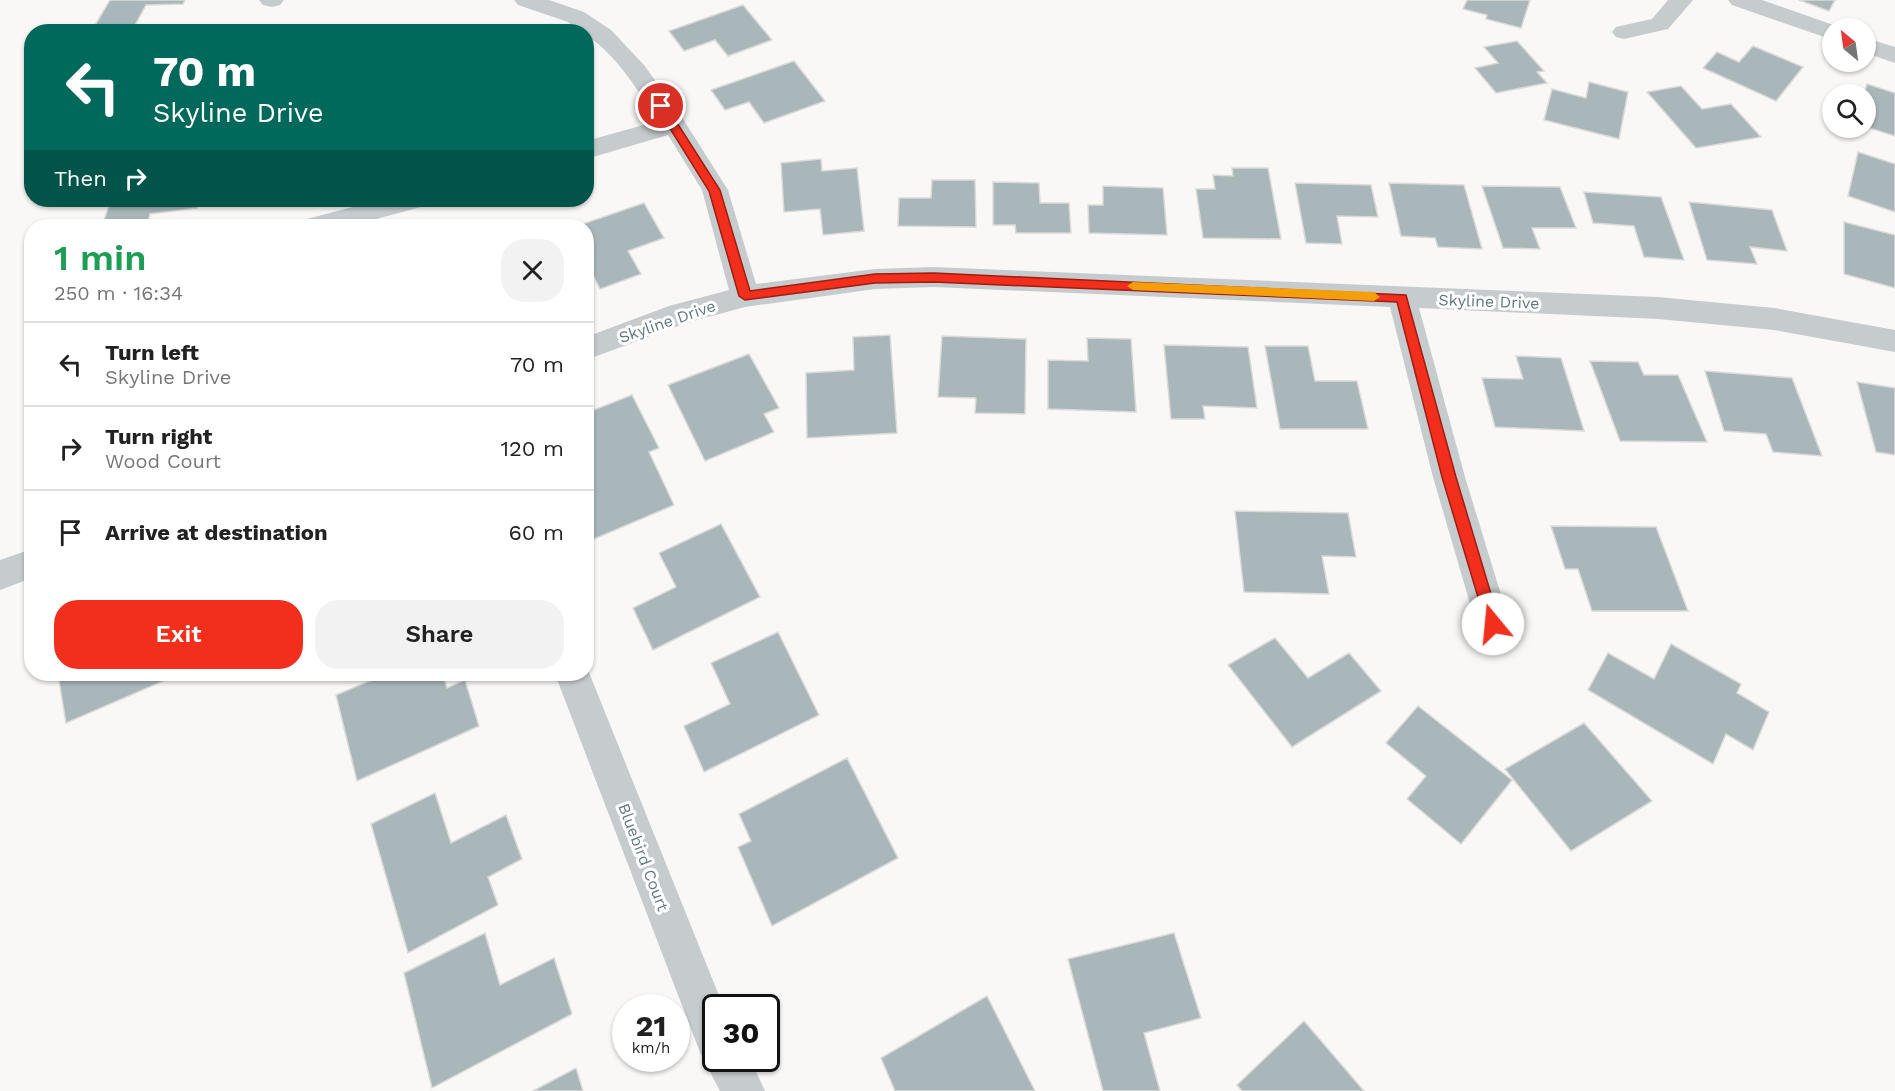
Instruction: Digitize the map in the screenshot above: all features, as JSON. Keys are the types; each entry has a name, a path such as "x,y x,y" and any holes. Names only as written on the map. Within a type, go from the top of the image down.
{"street":[{"path":"526,0 576,17 586,24"},
{"path":"1624,32 1660,24 1681,0"},
{"path":"1740,0 1822,29"},
{"path":"594,29 603,35 635,70 674,125 715,190 745,296"},
{"path":"1876,48 1895,55"},
{"path":"594,148 674,125"},
{"path":"343,219 386,207"},
{"name":"Skyline Drive","path":"594,347 679,314 745,296 875,279 934,278 1658,308 1774,319 1895,341"},
{"path":"1402,298 1449,477 1493,624"},
{"path":"0,576 24,566"},
{"name":"Bluebird Court","path":"576,681 702,1004"},
{"path":"733,1072 744,1091"}],"building":[{"path":"110,0 185,0 183,4 146,5 136,24 96,24"},
{"path":"1467,0 1530,0 1521,28 1486,19 1487,15 1463,9"},
{"path":"1799,0 1835,0 1829,11"},
{"path":"743,5 772,40 728,56 715,40 684,51 669,31"},
{"path":"1517,41 1544,71 1537,72 1547,83 1496,93 1475,68 1498,63 1484,47"},
{"path":"1753,46 1803,67 1776,101 1703,68 1717,52 1739,62"},
{"path":"794,61 825,101 764,123 749,102 725,110 711,90"},
{"path":"1589,82 1628,92 1619,139 1544,120 1552,89 1586,98"},
{"path":"1681,86 1702,109 1731,104 1761,137 1696,148 1647,92"},
{"path":"1876,87 1895,93 1895,136 1876,130"},
{"path":"1858,152 1895,164 1895,212 1848,196"},
{"path":"821,159 822,171 857,168 864,231 823,235 820,209 784,212 781,163"},
{"path":"1232,168 1268,168 1281,239 1203,238 1196,189 1215,189 1213,175 1233,176"},
{"path":"932,180 975,180 976,227 898,226 899,198 931,198"},
{"path":"993,182 1039,183 1040,203 1069,203 1071,233 1016,233 1015,225 993,225"},
{"path":"1295,183 1371,185 1378,217 1337,216 1342,244 1306,243"},
{"path":"1389,183 1464,185 1482,249 1438,247 1435,238 1401,236"},
{"path":"1103,186 1163,188 1167,235 1089,233 1088,205 1103,205"},
{"path":"1482,186 1560,187 1576,228 1532,228 1540,249 1503,248"},
{"path":"1584,192 1661,197 1684,260 1644,257 1634,226 1593,223"},
{"path":"1689,202 1772,210 1787,251 1750,247 1757,264 1707,260"},
{"path":"644,203 664,238 628,251 641,274 600,289 594,277 594,220"},
{"path":"109,207 197,207 150,214 149,219 104,219"},
{"path":"1844,222 1895,235 1895,288 1844,274"},
{"path":"890,335 897,433 807,438 806,373 854,370 853,337"},
{"path":"942,336 1026,339 1025,414 975,413 976,398 938,397"},
{"path":"1087,338 1131,339 1136,412 1048,409 1048,360 1088,361"},
{"path":"1164,345 1248,347 1257,408 1203,406 1205,419 1171,419"},
{"path":"1265,346 1308,346 1315,381 1357,381 1368,429 1280,429"},
{"path":"749,354 779,408 764,414 774,432 705,461 668,385"},
{"path":"1516,356 1561,358 1584,431 1495,427 1482,378 1523,379"},
{"path":"1590,361 1638,362 1644,375 1678,375 1707,442 1620,441"},
{"path":"1705,371 1792,378 1822,456 1773,452 1766,434 1724,431"},
{"path":"1857,382 1895,388 1895,455 1876,452"},
{"path":"632,395 659,448 649,452 674,505 594,539 594,410"},
{"path":"1235,511 1348,513 1356,557 1322,556 1329,594 1244,592"},
{"path":"721,524 760,597 653,650 633,608 676,587 659,553"},
{"path":"1551,526 1656,527 1688,611 1592,611 1578,569 1565,569"},
{"path":"778,632 819,715 704,772 684,726 730,704 711,663"},
{"path":"1275,638 1308,678 1349,653 1381,691 1292,747 1228,665"},
{"path":"1671,644 1741,684 1737,693 1769,712 1753,750 1726,734 1713,764 1588,690 1608,653 1654,679"},
{"path":"59,681 163,681 66,723"},
{"path":"369,681 445,681 447,688 465,681 479,726 357,781 336,695"},
{"path":"1418,706 1512,780 1461,844 1407,799 1426,776 1386,743"},
{"path":"1584,723 1652,801 1571,851 1505,769"},
{"path":"847,758 898,858 772,926 738,847 751,841 739,814"},
{"path":"435,793 451,843 506,815 522,859 488,877 498,905 408,953 371,824"},
{"path":"485,933 500,985 554,958 572,1014 432,1088 404,973"},
{"path":"1174,933 1201,1018 1144,1033 1160,1091 1103,1091 1068,959"},
{"path":"987,996 1035,1091 895,1091 881,1058"},
{"path":"1304,1021 1364,1091 1242,1091 1237,1085"},
{"path":"576,1068 583,1091 533,1091"}],"slow traffic":[{"path":"1133,286 1374,297"}],"route":[{"path":"661,106 715,190 745,296 875,279 934,278 1402,298 1449,477 1493,624"}]}
